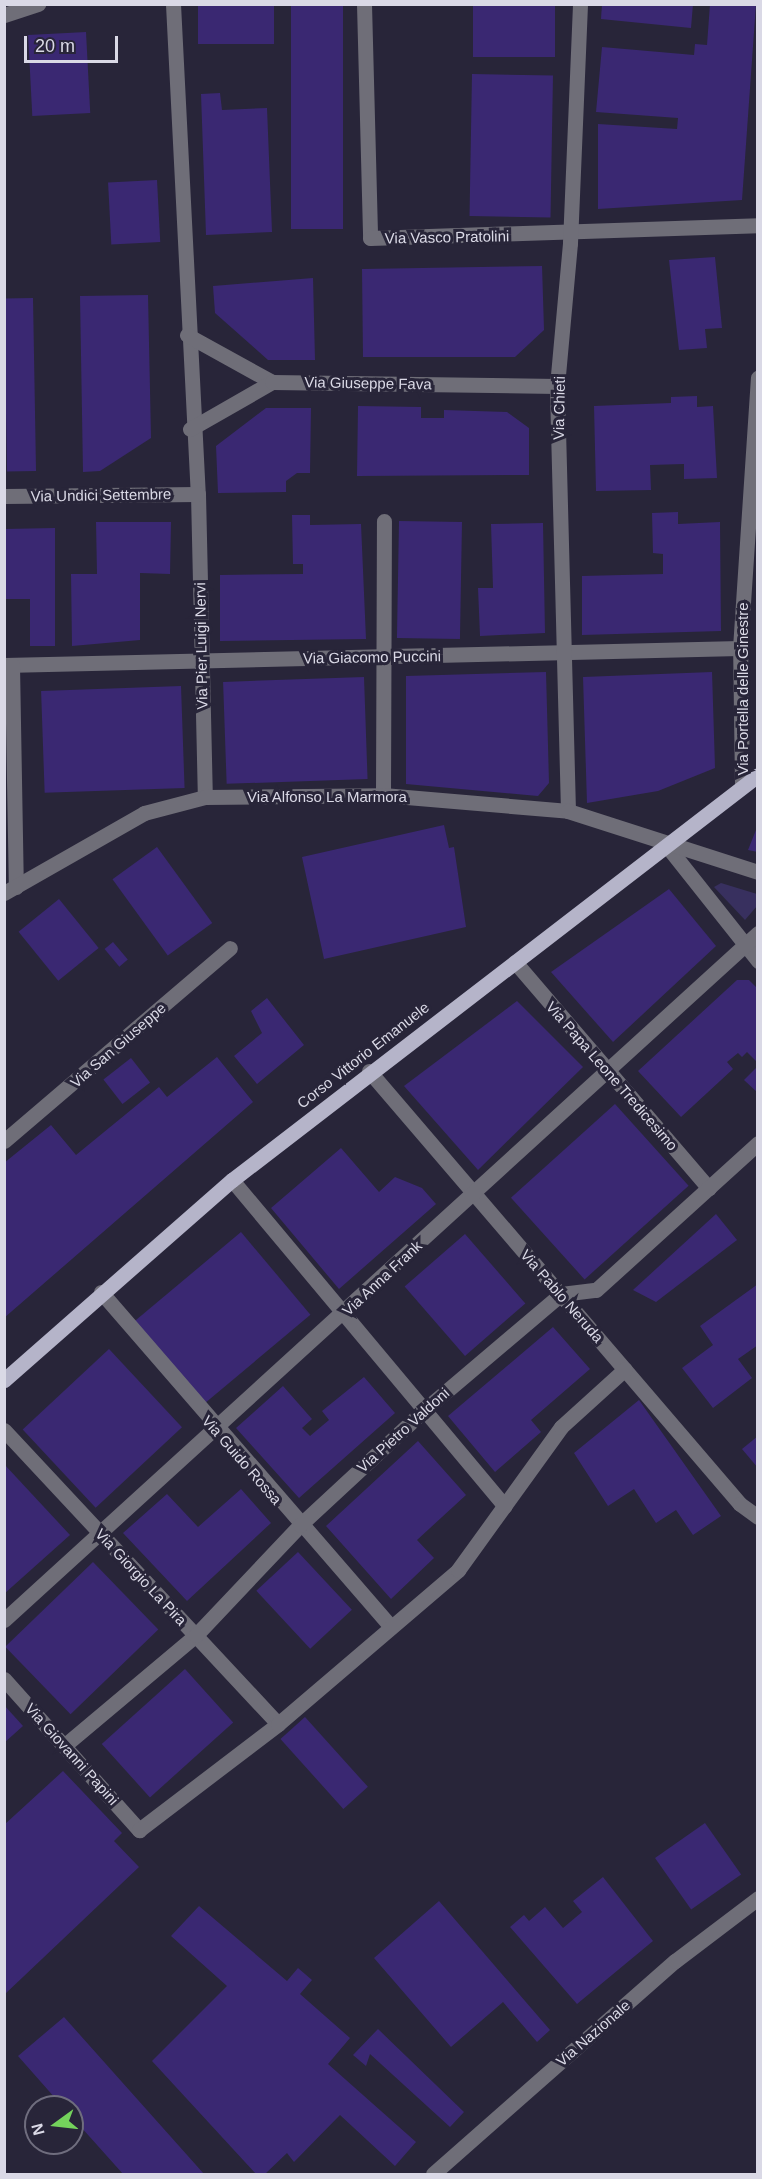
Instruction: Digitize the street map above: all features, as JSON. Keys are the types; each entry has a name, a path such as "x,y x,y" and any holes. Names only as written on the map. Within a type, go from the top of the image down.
{"main road":[{"name":"Corso Vittorio Emanuele","path":"4,1380 100,1292 232,1180 369,1071 667,846 742,784 758,775"}],"street":[{"path":"4,15 38,4"},
{"name":"Via Pier Luigi Nervi","path":"173,4 190,429 198,494 205,797"},
{"name":"Via Vasco Pratolini","path":"364,4 370,238 571,234 758,225"},
{"name":"Via Chieti","path":"568,811 557,386 571,234 580,4"},
{"path":"187,335 272,382"},
{"name":"Via Portella delle Ginestre","path":"742,784 740,648 755,456 758,378"},
{"path":"190,429 272,382"},
{"name":"Via Giuseppe Fava","path":"272,382 557,386"},
{"name":"Via Undici Settembre","path":"4,496 198,494"},
{"path":"383,795 386,656 384,521"},
{"name":"Via Giacomo Puccini","path":"8,665 740,648"},
{"path":"8,665 10,890"},
{"name":"Via Alfonso La Marmora","path":"10,890 144,813 205,797 383,795 568,811 667,846 758,872"},
{"path":"667,846 758,961"},
{"name":"Via Anna Frank","path":"4,1620 341,1316 605,1071 758,933"},
{"name":"Via San Giuseppe","path":"4,1141 230,948"},
{"name":"Via Papa Leone Tredicesimo","path":"515,962 605,1071 709,1188"},
{"name":"Via Pablo Neruda","path":"369,1071 740,1504 758,1517"},
{"path":"561,1294 596,1290 758,1143"},
{"path":"232,1180 341,1316 505,1506"},
{"name":"Via Guido Rossa","path":"100,1292 215,1430 389,1624"},
{"name":"Via Pietro Valdoni","path":"65,1745 196,1635 300,1525 423,1411 561,1294"},
{"path":"278,1724 389,1624 458,1570 561,1428 625,1369"},
{"name":"Via Giorgio La Pira","path":"4,1430 278,1724"},
{"name":"Via Giovanni Papini","path":"4,1679 140,1830 278,1724"},
{"name":"Via Nazionale","path":"433,2175 675,1961 758,1898"}],"shaded area":[{"path":"721,883 757,894 757,906 745,920 714,887"}],"building":[{"path":"198,4 274,4 274,44 198,44"},
{"path":"291,4 343,4 343,229 291,229"},
{"path":"473,4 555,4 555,57 473,57"},
{"path":"602,4 693,4 691,28 601,19"},
{"path":"710,4 756,4 742,200 598,209 598,124 677,129 678,118 596,112 602,47 694,55 695,44 707,45"},
{"path":"86,32 90,113 32,116 28,35"},
{"path":"472,74 553,75 551,217 470,216"},
{"path":"220,93 222,110 267,108 272,232 206,235 201,94"},
{"path":"157,180 160,242 111,244 108,183"},
{"path":"715,257 722,328 705,329 707,348 679,350 669,260"},
{"path":"542,266 544,330 515,357 363,357 362,269"},
{"path":"313,278 315,360 268,360 215,313 213,286"},
{"path":"148,295 151,438 100,471 83,472 80,296"},
{"path":"33,298 36,471 7,471 4,299"},
{"path":"697,396 697,407 713,406 717,478 684,479 684,464 650,465 651,490 596,491 594,406 671,403 671,397"},
{"path":"358,406 421,407 421,418 444,418 444,410 507,412 529,428 529,475 357,476"},
{"path":"266,408 311,408 310,473 297,473 286,481 286,492 218,493 216,446"},
{"path":"678,512 678,524 720,522 721,631 582,635 582,576 663,574 663,554 653,553 652,513"},
{"path":"292,515 310,515 310,525 361,524 366,639 220,641 220,575 303,574 303,564 293,564"},
{"path":"399,521 462,522 460,639 397,638"},
{"path":"96,522 171,522 170,574 140,573 140,640 72,646 71,574 97,574"},
{"path":"543,523 545,633 480,636 478,588 493,588 491,524"},
{"path":"55,528 55,646 30,646 30,599 4,599 4,529"},
{"path":"546,672 549,783 538,796 406,784 406,676"},
{"path":"712,672 715,768 658,791 587,803 583,677"},
{"path":"364,677 368,779 227,784 223,682"},
{"path":"181,686 185,788 45,793 41,691"},
{"path":"444,825 449,848 454,847 466,927 324,959 302,857"},
{"path":"758,825 758,852 748,850"},
{"path":"157,847 212,923 168,955 113,879"},
{"path":"669,889 716,946 613,1042 551,972"},
{"path":"59,899 99,948 58,981 19,932"},
{"path":"113,942 128,960 119,967 105,949"},
{"path":"737,980 749,980 758,989 758,1063 747,1052 742,1057 738,1053 727,1062 733,1069 681,1117 638,1071"},
{"path":"267,998 304,1045 257,1084 234,1056 262,1033 251,1011"},
{"path":"517,1001 583,1067 478,1170 404,1086"},
{"path":"217,1057 253,1102 4,1318 4,1163 51,1125 76,1155 159,1087 167,1097"},
{"path":"131,1058 150,1082 123,1104 103,1080"},
{"path":"758,1066 758,1093 744,1080"},
{"path":"615,1104 689,1186 585,1279 511,1198"},
{"path":"341,1148 379,1192 395,1177 422,1188 436,1204 339,1289 271,1208"},
{"path":"716,1214 737,1240 656,1302 633,1290"},
{"path":"241,1232 310,1315 204,1404 135,1321"},
{"path":"465,1234 525,1303 465,1356 405,1286"},
{"path":"758,1284 758,1345 738,1359 752,1378 713,1408 682,1368 713,1345 700,1326"},
{"path":"553,1327 590,1369 531,1420 541,1432 495,1472 448,1416"},
{"path":"109,1349 182,1427 96,1508 23,1429"},
{"path":"364,1377 395,1413 299,1498 236,1428 283,1386 312,1419 302,1428 310,1436 329,1420 322,1411"},
{"path":"639,1400 721,1516 693,1535 676,1510 656,1523 634,1489 608,1506 574,1453"},
{"path":"758,1436 758,1468 742,1449"},
{"path":"418,1441 466,1495 417,1540 434,1558 391,1599 326,1526"},
{"path":"4,1464 70,1535 4,1594"},
{"path":"241,1489 271,1523 187,1601 123,1533 167,1494 198,1527"},
{"path":"298,1552 352,1610 310,1649 256,1591"},
{"path":"93,1562 158,1630 71,1714 5,1647"},
{"path":"185,1669 233,1723 150,1797 102,1744"},
{"path":"4,1705 23,1726 4,1743"},
{"path":"305,1717 368,1787 343,1809 280,1739"},
{"path":"63,1771 122,1833 114,1841 139,1867 4,1995 4,1825"},
{"path":"705,1823 741,1875 691,1910 655,1858"},
{"path":"603,1877 653,1941 577,2004 510,1927 524,1915 529,1921 545,1907 563,1928 582,1912 573,1901"},
{"path":"439,1901 550,2030 537,2042 503,2002 451,2047 374,1958"},
{"path":"199,1906 287,1981 298,1968 312,1980 300,1994 350,2038 328,2064 416,2142 395,2166 340,2115 294,2162 287,2153 265,2174 256,2174 152,2061 227,1986 171,1936"},
{"path":"64,2017 204,2174 123,2174 84,2130 84,2095 52,2095 18,2056"},
{"path":"378,2029 464,2112 450,2127 370,2054 366,2066 353,2055"}]}
